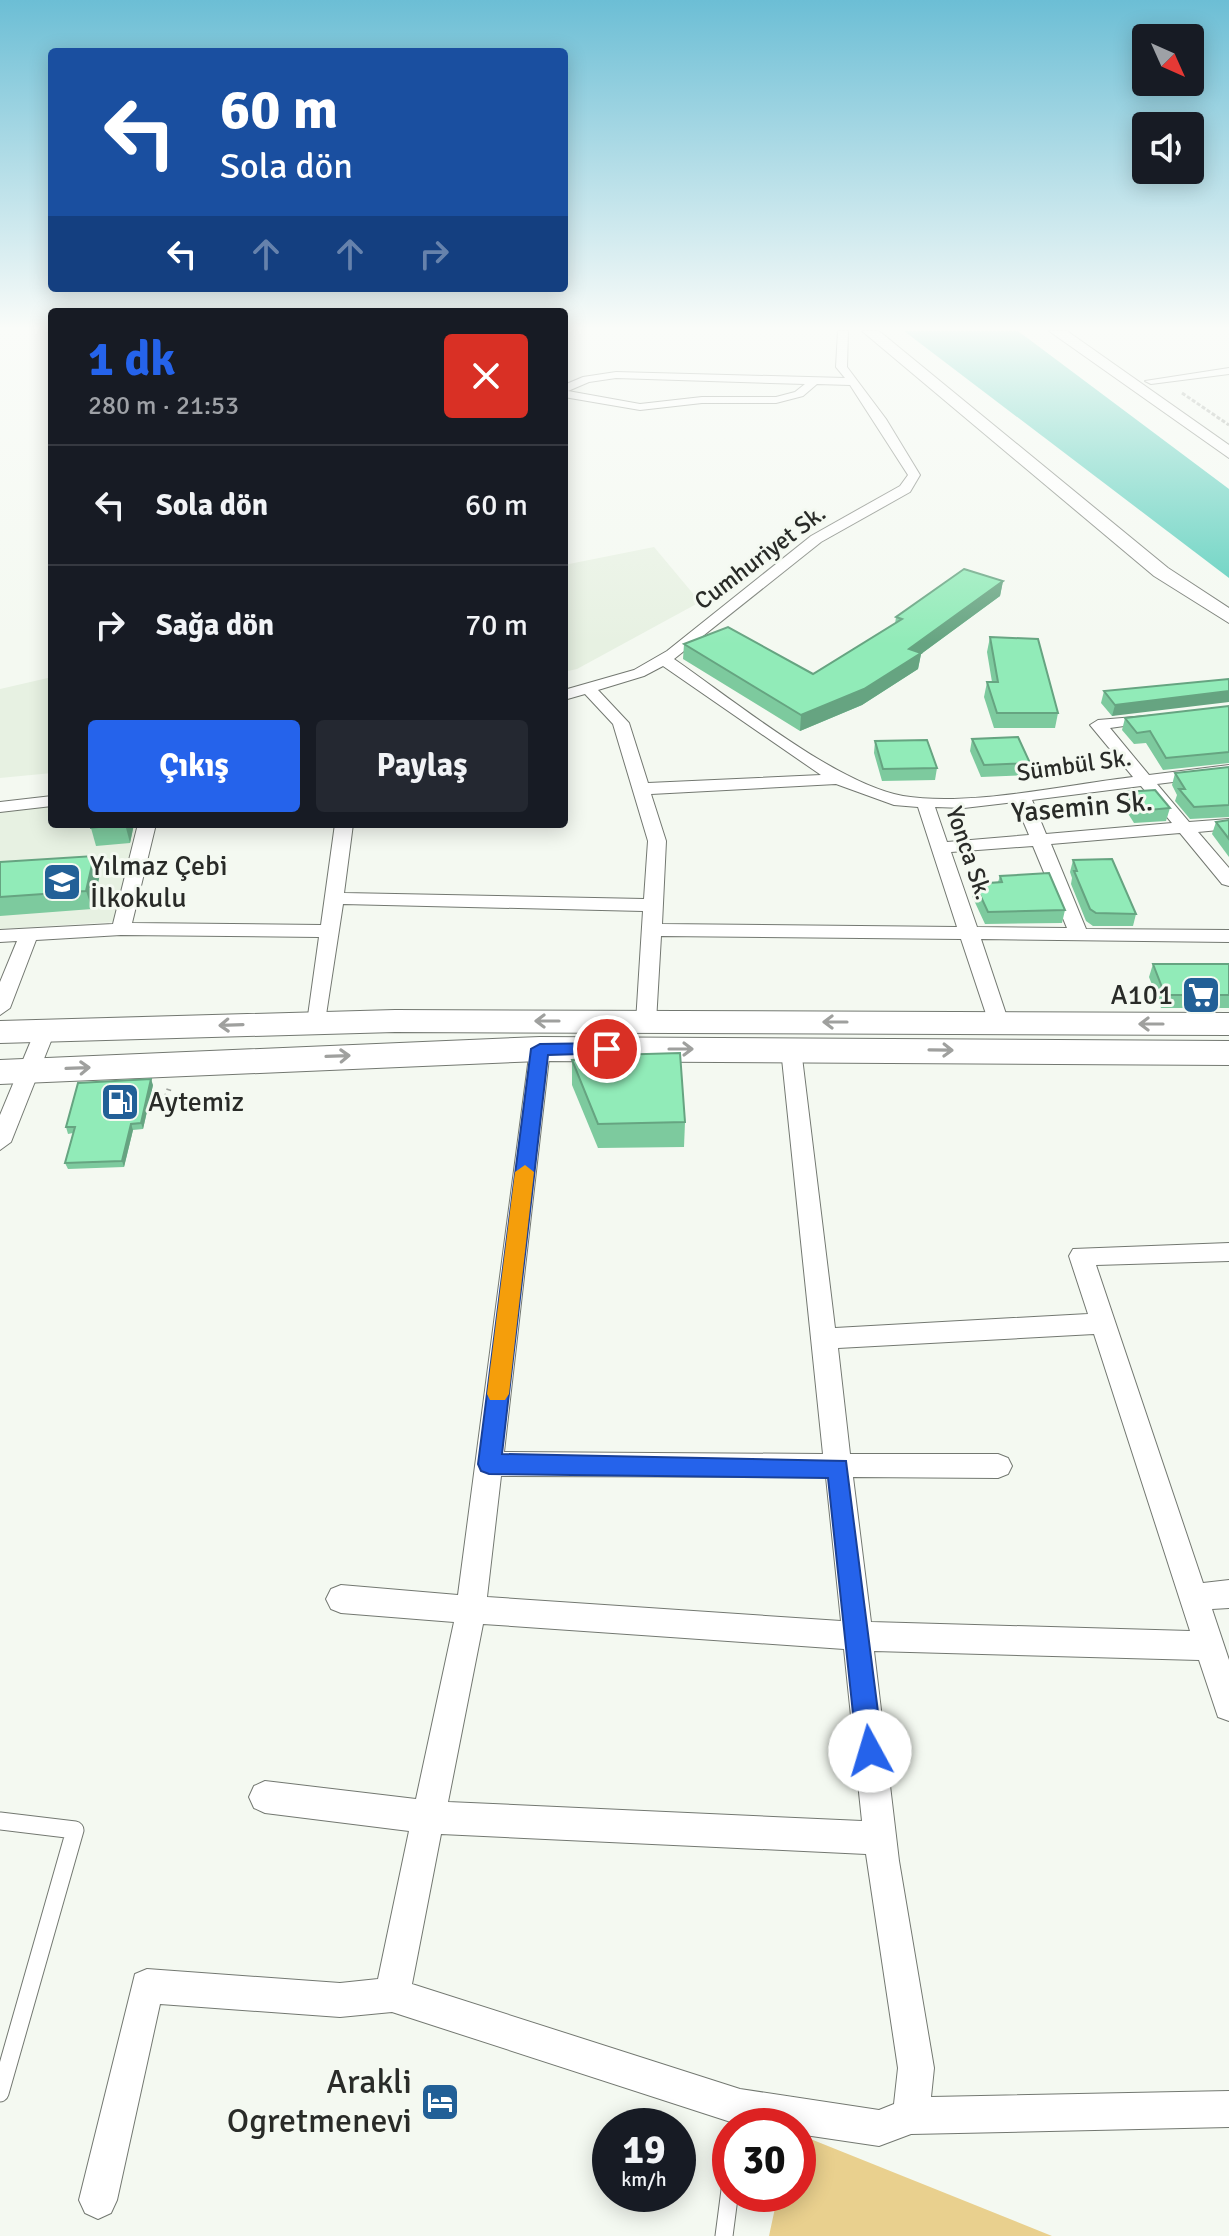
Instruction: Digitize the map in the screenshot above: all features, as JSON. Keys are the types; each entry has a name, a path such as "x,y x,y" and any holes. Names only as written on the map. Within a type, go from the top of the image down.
{"main road":[{"path":"0,1032 317,1023 1229,1024"},
{"path":"15,1071 540,1049 1229,1053"}],"street":[{"name":"Cumhuriyet Sk.","path":"568,694 639,673 663,659 816,539 905,489 914,475 889,435"},
{"path":"996,435 1161,572 1229,617"},
{"path":"1204,435 1229,453"},
{"path":"1161,572 1188,604 1229,639"},
{"name":"Yonca Sk.","path":"663,659 838,779 900,801 926,805 999,1023"},
{"path":"588,688 621,723 657,841 646,1022"},
{"path":"1171,716 1098,725 1229,880"},
{"name":"Sümbül Sk.","path":"926,805 1022,797 1229,770"},
{"path":"641,789 838,779"},
{"path":"1022,797 1079,934"},
{"path":"0,807 48,801"},
{"name":"Yasemin Sk.","path":"940,848 1229,824"},
{"path":"121,929 146,828"},
{"path":"317,1023 343,828"},
{"path":"333,898 653,905"},
{"path":"0,936 121,929 329,931"},
{"path":"652,930 1229,936"},
{"path":"0,1008 29,934"},
{"path":"0,1142 15,1071 45,1031"},
{"path":"392,1995 471,1610 540,1049"},
{"path":"791,1049 880,1838 916,2068 911,2116"},
{"path":"1229,1252 1081,1256 1229,1706"},
{"path":"823,1339 1103,1323"},
{"path":"489,1464 838,1468 998,1466"},
{"path":"1193,1597 1229,1594"},
{"path":"341,1599 857,1636 1209,1646"},
{"path":"265,1797 430,1817 880,1838"},
{"path":"98,2200 147,1986 340,2000 392,1995 713,2108"},
{"path":"816,2123 879,2128 911,2116 1229,2109"}],"lane":[{"path":"0,1821 75,1830 0,2093"},
{"path":"724,2236 727,2212"}],"shaded area":[{"path":"654,547 700,602 568,671 568,564"},
{"path":"48,678 48,773 0,778 0,689"},
{"name":"Yılmaz Çebi İlkokulu","path":"48,805 48,828 135,828 114,922 0,929 0,809"},
{"path":"816,2141 1052,2236 769,2236 774,2212 816,2212"}],"water":[{"path":"1041,435 1157,435 1229,489 1229,578"}],"building":[{"path":"964,569 1003,581 909,649 921,653 864,689 801,715 684,644 728,627 813,674 902,619 896,617"},
{"path":"990,637 1038,639 1058,713 997,713 987,682 998,682"},
{"path":"1229,679 1229,691 1115,705 1104,691"},
{"path":"1229,706 1229,752 1166,758 1150,731 1137,733 1125,718"},
{"path":"1018,737 1030,763 984,765 972,739"},
{"path":"927,740 937,768 883,769 875,741"},
{"path":"1229,767 1229,805 1194,807 1179,789 1185,789 1175,773"},
{"path":"1155,790 1170,808 1138,811 1126,792"},
{"path":"1229,820 1229,839 1216,822"},
{"path":"94,856 86,891 0,897 0,862"},
{"path":"1112,859 1136,914 1096,913 1090,909 1074,871 1077,871 1073,860"},
{"path":"1049,873 1065,910 988,912 975,884 1002,882 1000,876"},
{"path":"1153,964 1229,964 1229,995 1165,995"},
{"path":"680,1053 685,1122 598,1124 572,1060 609,1058 612,1055"},
{"path":"151,1079 141,1123 131,1124 122,1161 65,1163 75,1127 66,1127 78,1083"}],"slow traffic":[{"path":"498,1394 525,1172"}],"place":[{"name":"Yılmaz Çebi İlkokulu","path":"62,882"},
{"name":"A101","path":"1201,995"},
{"name":"Aytemiz","path":"120,1102"},
{"name":"Arakli Ogretmenevi","path":"440,2102"}],"route":[{"path":"607,1049 540,1049 489,1464 838,1468 870,1751"}]}
